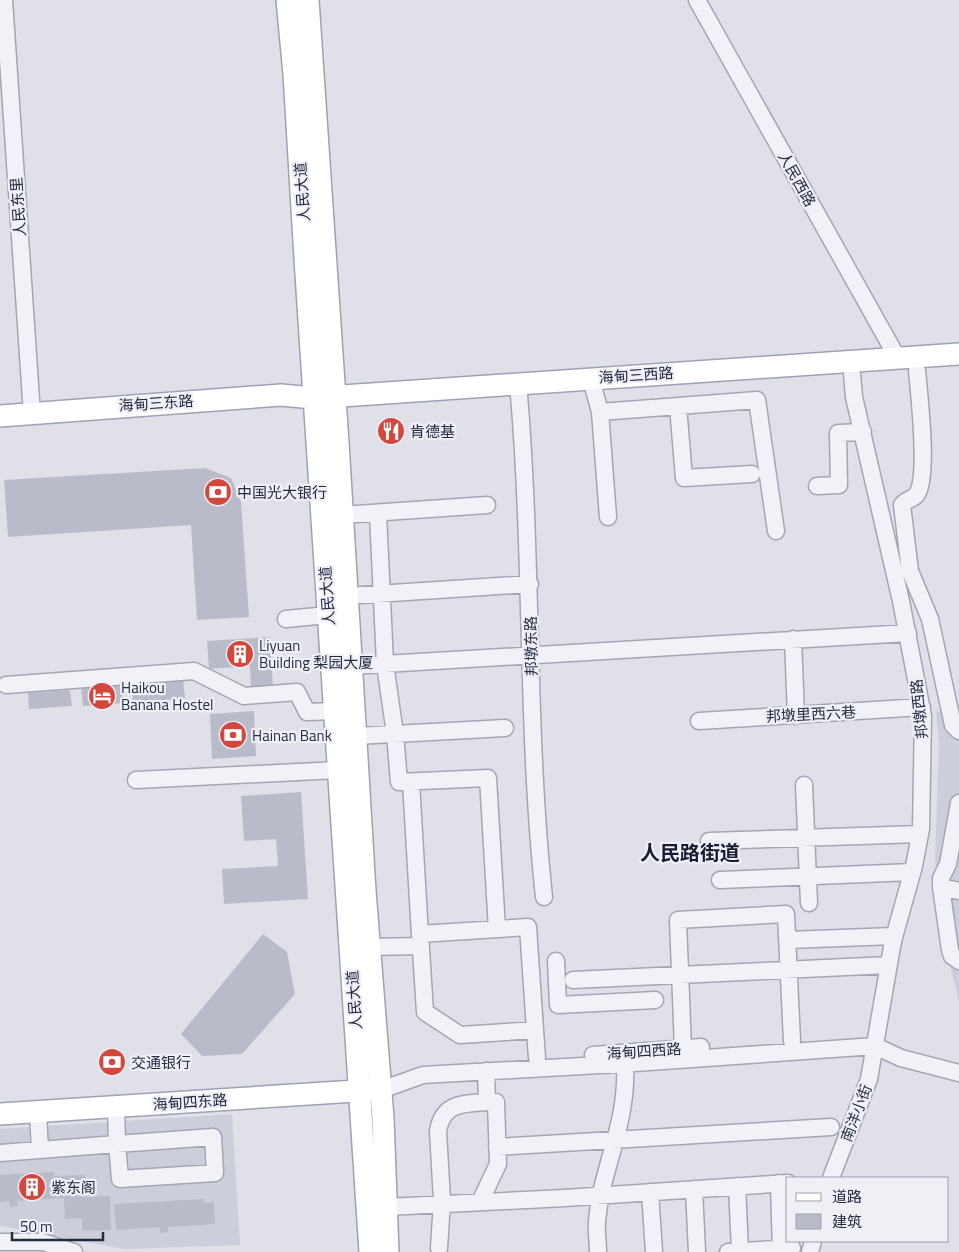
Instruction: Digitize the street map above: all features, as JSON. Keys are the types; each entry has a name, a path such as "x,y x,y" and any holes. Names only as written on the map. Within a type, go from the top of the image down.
{"main road":[{"name":"人民大道","path":"287,0 294,74 313,404 370,1252"},
{"name":"人民大道","path":"308,0 369,947 380,1084 388,1252"},
{"name":"海甸三西路","path":"313,404 959,354"},
{"name":"海甸三西路","path":"335,402 519,395 959,367"},
{"name":"海甸三东路","path":"0,416 281,394 313,404"},
{"path":"0,428 313,404"},
{"name":"海甸四东路","path":"0,1102 380,1084"},
{"name":"海甸四东路","path":"0,1114 116,1107 358,1085"}],"street":[{"name":"人民东里","path":"4,0 32,414"},
{"name":"人民西路","path":"697,0 897,358"},
{"path":"917,370 922,448 921,480 916,496 902,505 902,516 910,571 930,619 953,724 959,731"},
{"name":"邦墩西路","path":"852,374 854,397 908,632 922,708 923,753 920,834 912,872 894,936 876,1041"},
{"path":"594,390 600,412 608,517"},
{"name":"邦墩东路","path":"519,395 530,584 536,817 544,897"},
{"path":"600,412 758,400 776,531"},
{"path":"678,406 684,478 752,474"},
{"path":"816,486 839,485 838,433 862,432"},
{"path":"342,515 487,505"},
{"path":"378,512 380,594 385,664 395,734 399,782 488,778 497,929"},
{"path":"346,596 530,584"},
{"path":"286,618 328,615"},
{"path":"351,666 908,632"},
{"path":"793,639 796,716"},
{"path":"6,685 194,671 244,696 297,692 307,712 335,710"},
{"name":"邦墩里西六巷","path":"700,721 922,708"},
{"path":"355,736 505,728"},
{"path":"136,780 338,770"},
{"path":"411,782 425,1012 460,1035 535,1030"},
{"path":"804,786 809,904"},
{"path":"957,957 946,926 941,887 942,878 956,838 959,803"},
{"path":"709,841 920,834"},
{"path":"720,880 912,872"},
{"path":"941,887 959,891"},
{"path":"683,1049 678,920 786,914 792,1041"},
{"path":"369,947 497,929 528,927 537,1058"},
{"path":"788,940 894,936"},
{"path":"556,961 558,1005 655,1000"},
{"path":"582,1004 577,980 888,965"},
{"name":"海甸四西路","path":"380,1084 422,1065 792,1041 876,1041"},
{"path":"876,1041 901,1058 959,1073"},
{"name":"海甸四西路","path":"380,1084 423,1075 625,1064 876,1041"},
{"name":"南洋小街","path":"831,1177 870,1079 876,1041"},
{"path":"598,1252 596,1223 601,1196 624,1111 625,1064"},
{"path":"486,1071 487,1102"},
{"path":"439,1248 441,1204 438,1130 442,1114 450,1108 496,1102 498,1164 480,1202"},
{"path":"0,1152 40,1150 117,1144 212,1137 215,1173 120,1179 117,1144 116,1107"},
{"path":"38,1112 40,1150"},
{"path":"497,1147 831,1127"},
{"path":"387,1207 601,1196 650,1192 737,1186 784,1183 784,1249 734,1252 737,1186"},
{"path":"694,1189 697,1252"},
{"path":"650,1192 654,1252"},
{"path":"0,1242 44,1242 74,1252"}],"shaded area":[{"path":"936,711 959,716 959,1001 942,933 935,859 939,742"},
{"path":"232,1114 240,1245 124,1249 0,1226 0,1129"}],"building":[{"path":"205,468 231,478 241,502 249,617 197,620 191,525 8,537 4,480"},
{"name":"Liyuan Building 梨园大厦","path":"270,637 273,688 251,689 250,666 209,669 207,641"},
{"path":"183,679 185,698 133,703 132,684"},
{"name":"Haikou Banana Hostel","path":"121,685 123,703 83,706 81,688"},
{"path":"70,690 72,706 29,709 28,693"},
{"name":"Hainan Bank","path":"254,711 256,756 212,759 210,714"},
{"path":"301,792 308,899 224,904 222,869 278,866 276,839 244,841 241,796"},
{"path":"263,934 287,952 295,994 242,1054 202,1056 181,1034"},
{"path":"54,1172 54,1176 85,1175 85,1197 110,1196 111,1230 82,1231 82,1218 65,1219 64,1198 17,1201 18,1206 10,1207 9,1201 0,1202 0,1175"},
{"path":"204,1199 204,1203 214,1202 215,1224 168,1227 168,1232 160,1233 160,1227 116,1230 114,1204"}],"place":[{"name":"肯德基","path":"391,431"},
{"name":"中国光大银行","path":"218,492"},
{"name":"Liyuan Building 梨园大厦","path":"240,654"},
{"name":"Haikou Banana Hostel","path":"102,696"},
{"name":"Hainan Bank","path":"233,735"},
{"name":"交通银行","path":"112,1062"},
{"name":"紫东阁","path":"32,1187"}],"district":[{"name":"人民路街道","path":"690,852"}]}
